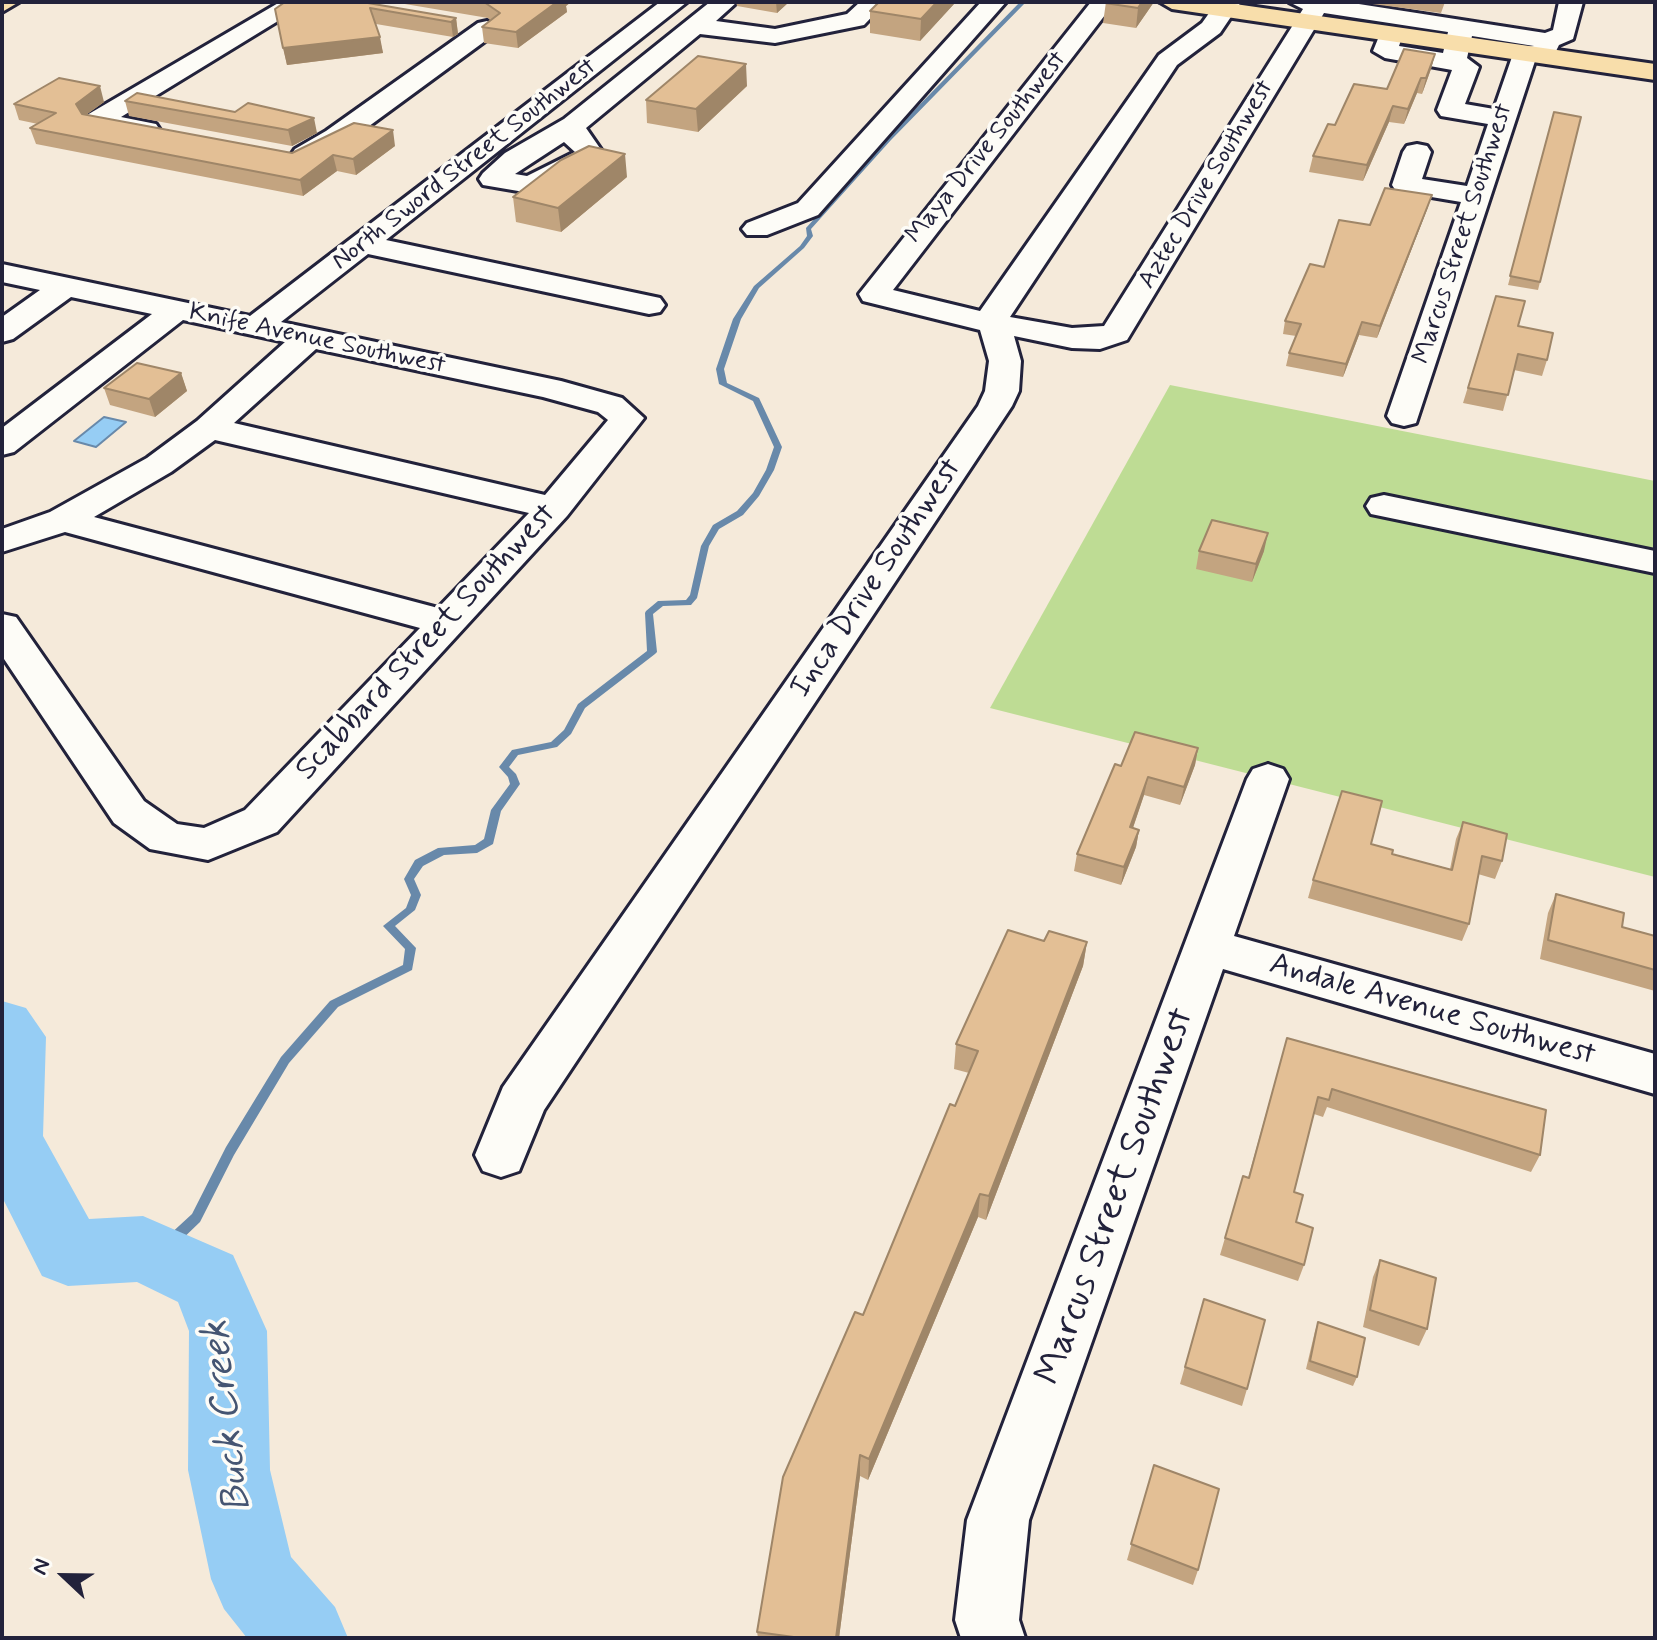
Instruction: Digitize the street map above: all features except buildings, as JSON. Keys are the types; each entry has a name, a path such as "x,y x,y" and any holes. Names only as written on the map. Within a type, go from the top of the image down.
{"main road":[{"path":"1174,2 1311,7 1400,30"},
{"path":"1457,44 1539,50 1655,72"}],"street":[{"path":"173,135 96,121 297,2"},
{"name":"North Sword Street Southwest","path":"221,320 643,2"},
{"name":"North Sword Street Southwest","path":"255,327 675,2"},
{"path":"573,125 725,2"},
{"path":"695,26 775,36 855,20 874,2"},
{"path":"757,229 808,209 994,2"},
{"name":"Maya Drive Southwest","path":"994,323 874,294 1103,2"},
{"name":"Marcus Street Southwest","path":"1404,416 1502,118 1539,50 1564,34 1571,2"},
{"path":"994,323 995,312 1168,60 1211,28 1226,6"},
{"name":"Aztec Drive Southwest","path":"994,323 1072,338 1100,339 1116,333 1311,7"},
{"path":"281,155 296,158 312,152 487,28 456,23"},
{"path":"1400,30 1457,44 1385,51 1400,30"},
{"path":"1457,44 1466,67 1450,110 1502,118"},
{"path":"306,120 349,128"},
{"path":"1417,152 1406,185 1475,196"},
{"path":"363,244 649,305"},
{"name":"Knife Avenue Southwest","path":"2,273 549,388 610,405 627,418"},
{"path":"2,332 66,286"},
{"path":"2,445 177,310"},
{"name":"Inca Drive Southwest","path":"501,1155 521,1102 995,406 1002,391 1005,361 994,323"},
{"path":"2,541 63,520 159,465 209,428 308,339"},
{"name":"Scabbard Street Southwest","path":"2,626 129,812 166,838 208,844 261,821 554,508 627,418"},
{"path":"209,428 554,508"},
{"path":"1384,506 1655,562"},
{"path":"63,520 445,622"},
{"name":"Marcus Street Southwest","path":"990,1629 998,1520 1268,779"},
{"name":"Andale Avenue Southwest","path":"1209,947 1655,1074"}],"green space":[{"path":"1170,385 1655,481 1655,877 990,708"}],"water":[{"path":"104,417 126,422 96,447 74,441"}],"waterway":[{"path":"143,1249 171,1242 196,1218 230,1151 285,1060 334,1004 408,967 411,948 388,926 410,910 416,895 409,879 419,863 442,851 477,849 489,841 496,810 515,784 513,776 504,767 515,752 554,745 568,732 581,706 652,652 649,613 661,603 688,603 694,596 705,546 716,527 740,513 756,494 770,470 778,447 756,400 723,384 720,369 737,319 756,287 802,247 810,236 808,229 889,139 1022,3"},
{"name":"Buck Creek","path":"2,1027 12,1037 8,1138 68,1253 143,1249 206,1279 228,1331 229,1470 254,1579 304,1638"}]}
